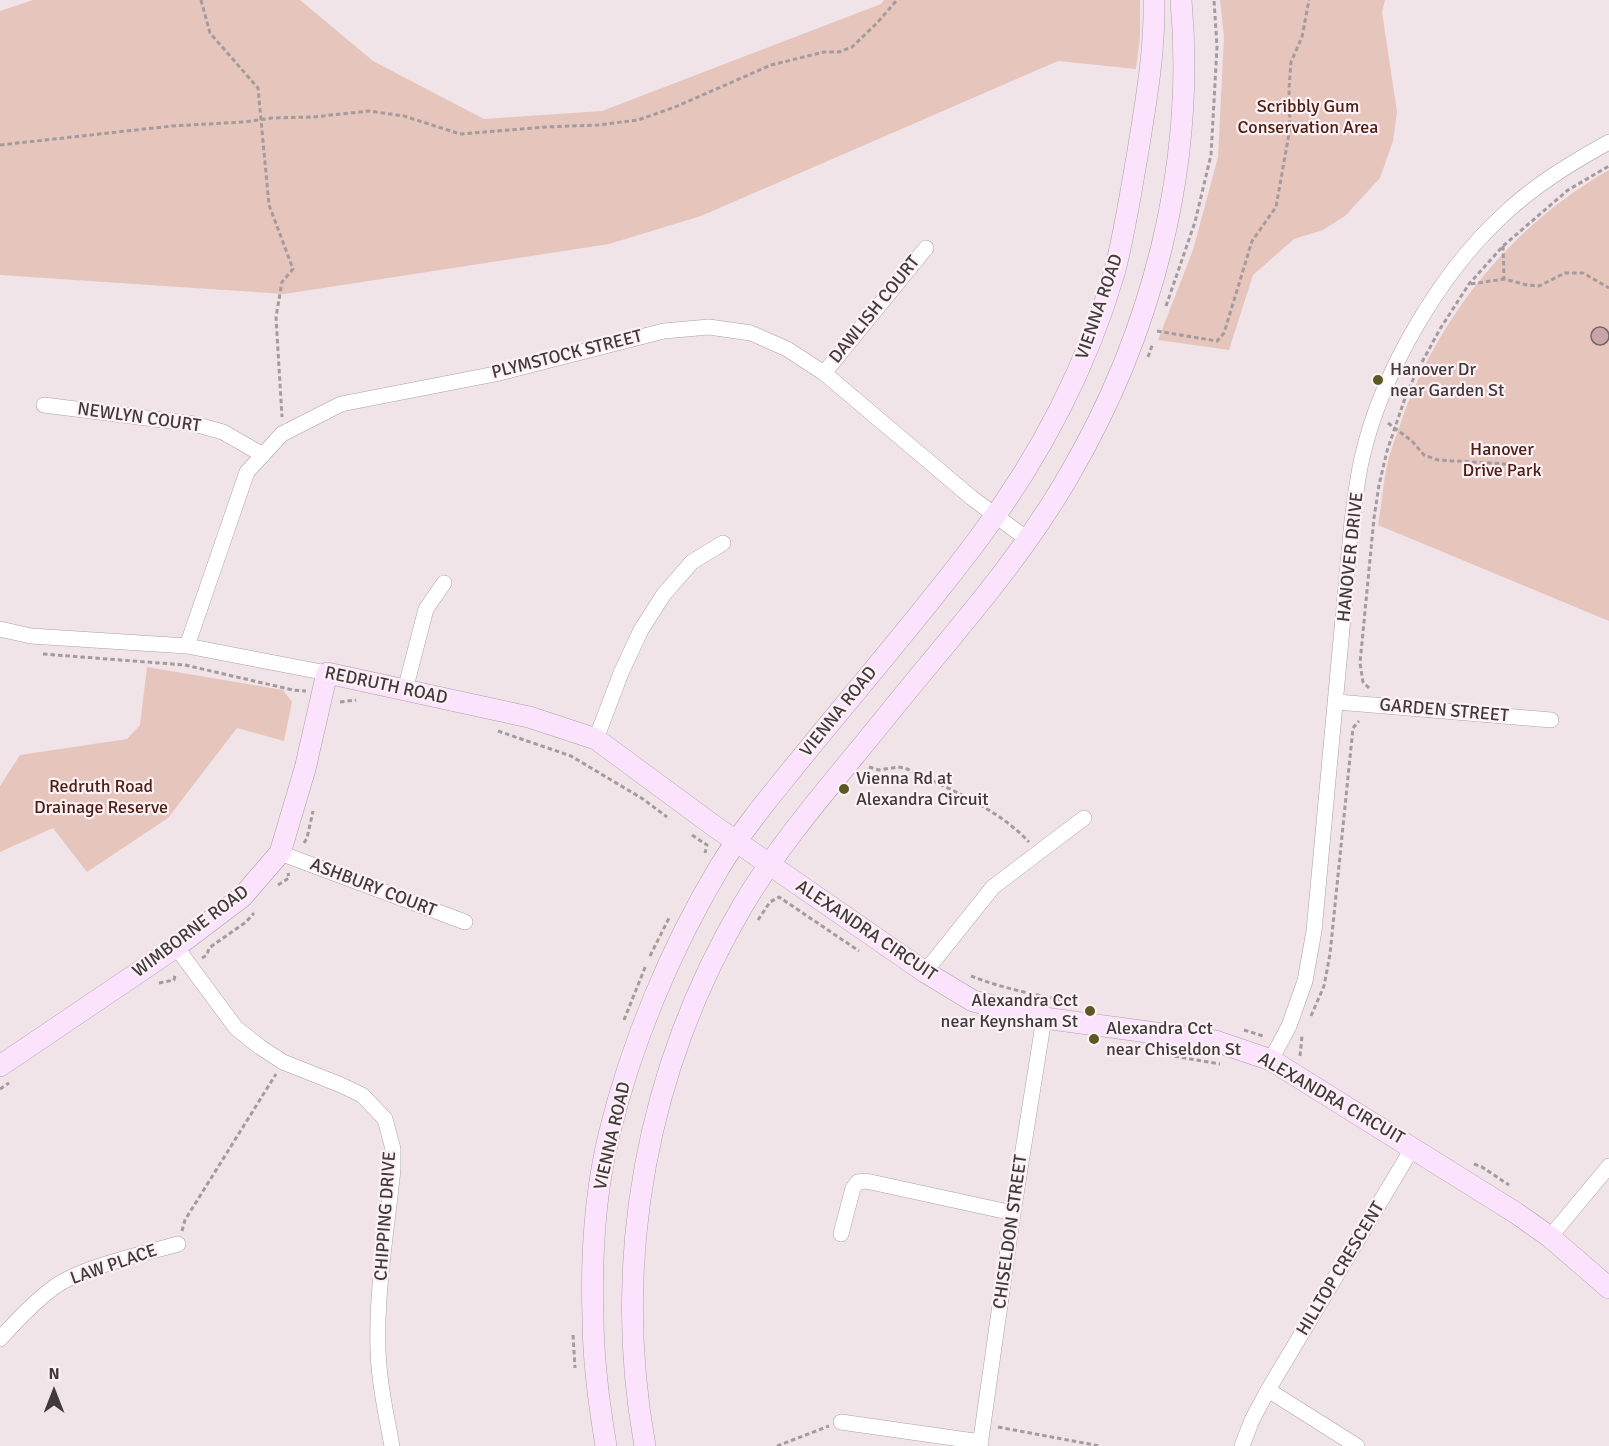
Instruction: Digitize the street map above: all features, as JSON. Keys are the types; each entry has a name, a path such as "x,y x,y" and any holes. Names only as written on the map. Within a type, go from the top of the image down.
{"main road":[{"name":"VIENNA ROAD","path":"606,1446 597,1386 592,1318 599,1195 609,1135 633,1055 677,944 708,886 736,842 996,515 1022,477 1052,425 1079,367 1114,271 1126,222 1153,48 1154,0"},
{"name":"VIENNA ROAD","path":"645,1446 634,1372 632,1310 634,1244 639,1196 650,1138 665,1079 684,1027 729,930 770,865 1011,562 1067,478 1100,418 1139,326 1168,217 1181,143 1185,60 1181,0"},
{"name":"REDRUTH ROAD","path":"325,682 405,690 530,717 596,739 736,842"},
{"name":"WIMBORNE ROAD","path":"0,1066 176,947 242,897 280,853 305,769 325,682"},
{"name":"ALEXANDRA CIRCUIT","path":"736,842 925,972 973,1001 1044,1018 1215,1041 1271,1060 1516,1213 1550,1237 1609,1288"}],"street":[{"name":"HANOVER DRIVE","path":"1271,1060 1289,1026 1305,981 1314,931 1352,521 1362,458 1376,415 1407,341 1428,306 1473,245 1502,216 1539,185 1609,142"},
{"name":"DAWLISH COURT","path":"824,373 926,248"},
{"name":"PLYMSTOCK STREET","path":"187,646 247,472 282,434 341,404 495,374 664,331 709,327 751,333 787,349 824,373 972,498 1027,539"},
{"name":"NEWLYN COURT","path":"44,405 194,424 223,432 263,455"},
{"path":"596,739 621,673 641,630 658,603 692,562 723,543"},
{"path":"405,690 426,609 444,583"},
{"name":"REDRUTH ROAD","path":"0,629 31,636 187,646 325,682"},
{"name":"GARDEN STREET","path":"1337,702 1551,720"},
{"path":"925,972 993,887 1084,818"},
{"name":"ASHBURY COURT","path":"280,853 465,922"},
{"name":"CHIPPING DRIVE","path":"176,947 236,1028 283,1062 362,1095 386,1119 393,1149 393,1169 378,1312 378,1352 381,1389 392,1446"},
{"name":"CHISELDON STREET","path":"980,1444 1044,1018"},
{"name":"HILLTOP CRESCENT","path":"1242,1446 1252,1420 1268,1390 1413,1147"},
{"path":"1550,1237 1609,1166"},
{"path":"841,1234 854,1188 858,1182 866,1181 1013,1213"},
{"name":"LAW PLACE","path":"0,1339 24,1313 54,1287 85,1272 178,1244"},
{"path":"1268,1390 1357,1446"},
{"path":"842,1422 980,1444"}],"path":[{"path":"201,0 210,33 258,88 269,205 292,269 282,282 276,317 282,434"},
{"path":"0,145 81,138 127,130 369,111 404,116 460,134 598,125 638,120 684,103 771,65 824,52 839,52 852,47 897,0"},
{"path":"1157,331 1217,341 1224,333 1252,241 1276,207 1290,128 1291,62 1302,37 1309,0"},
{"path":"1372,691 1363,682 1360,663 1374,518 1387,451 1415,375 1440,329 1470,285 1503,246 1568,190 1609,166"},
{"path":"1503,246 1504,279"},
{"path":"1470,285 1504,279 1539,286 1565,273 1583,273 1609,288"},
{"path":"1376,415 1412,441 1424,455 1438,460 1508,464"},
{"path":"43,654 185,665 293,690 325,682 341,702 354,699 364,701"},
{"path":"1306,1025 1324,986 1330,954 1353,728 1358,721 1367,718"},
{"path":"496,730 571,756 671,820"},
{"path":"868,767 879,770 897,766 905,768 960,794 1016,829 1038,852"},
{"path":"690,833 707,845 704,860"},
{"path":"753,927 770,902 779,897 864,954"},
{"path":"968,975 1037,995 1082,1003"},
{"path":"1244,1030 1263,1036"},
{"path":"1300,1056 1302,1035"},
{"path":"1165,1054 1222,1064"},
{"path":"178,1244 185,1221 283,1062"},
{"path":"1470,1163 1482,1167 1512,1187"},
{"path":"777,1446 842,1422"},
{"path":"983,1425 1100,1446"}],"green space":[{"path":"33,0 300,0 373,61 484,119 602,111 881,4 884,0 1140,0 1140,37 1136,69 1058,61 701,216 609,244 284,294 0,275 0,11"},
{"name":"Scribbly Gum Conservation Area","path":"1220,0 1385,0 1382,12 1397,112 1393,141 1380,178 1345,216 1323,230 1294,239 1253,275 1229,350 1158,340 1193,250 1218,157 1224,37"},
{"name":"Hanover Drive Park","path":"1609,170 1609,621 1378,525 1388,461 1401,422 1435,346 1457,311 1482,278 1540,218"},
{"name":"Redruth Road Drainage Reserve","path":"147,667 283,690 292,702 284,741 237,728 168,818 87,872 53,828 0,852 0,786 20,755 127,739 140,725"}],"building":[{"path":"1600,327 1606,330 1609,336 1606,342 1600,345 1594,342 1591,336 1594,330"}],"place":[{"name":"Hanover Dr near Garden St","path":"1378,380"},
{"name":"Vienna Rd at Alexandra Circuit","path":"844,789"},
{"name":"Alexandra Cct near Keynsham St","path":"1090,1011"},
{"name":"Alexandra Cct near Chiseldon St","path":"1094,1039"}]}
